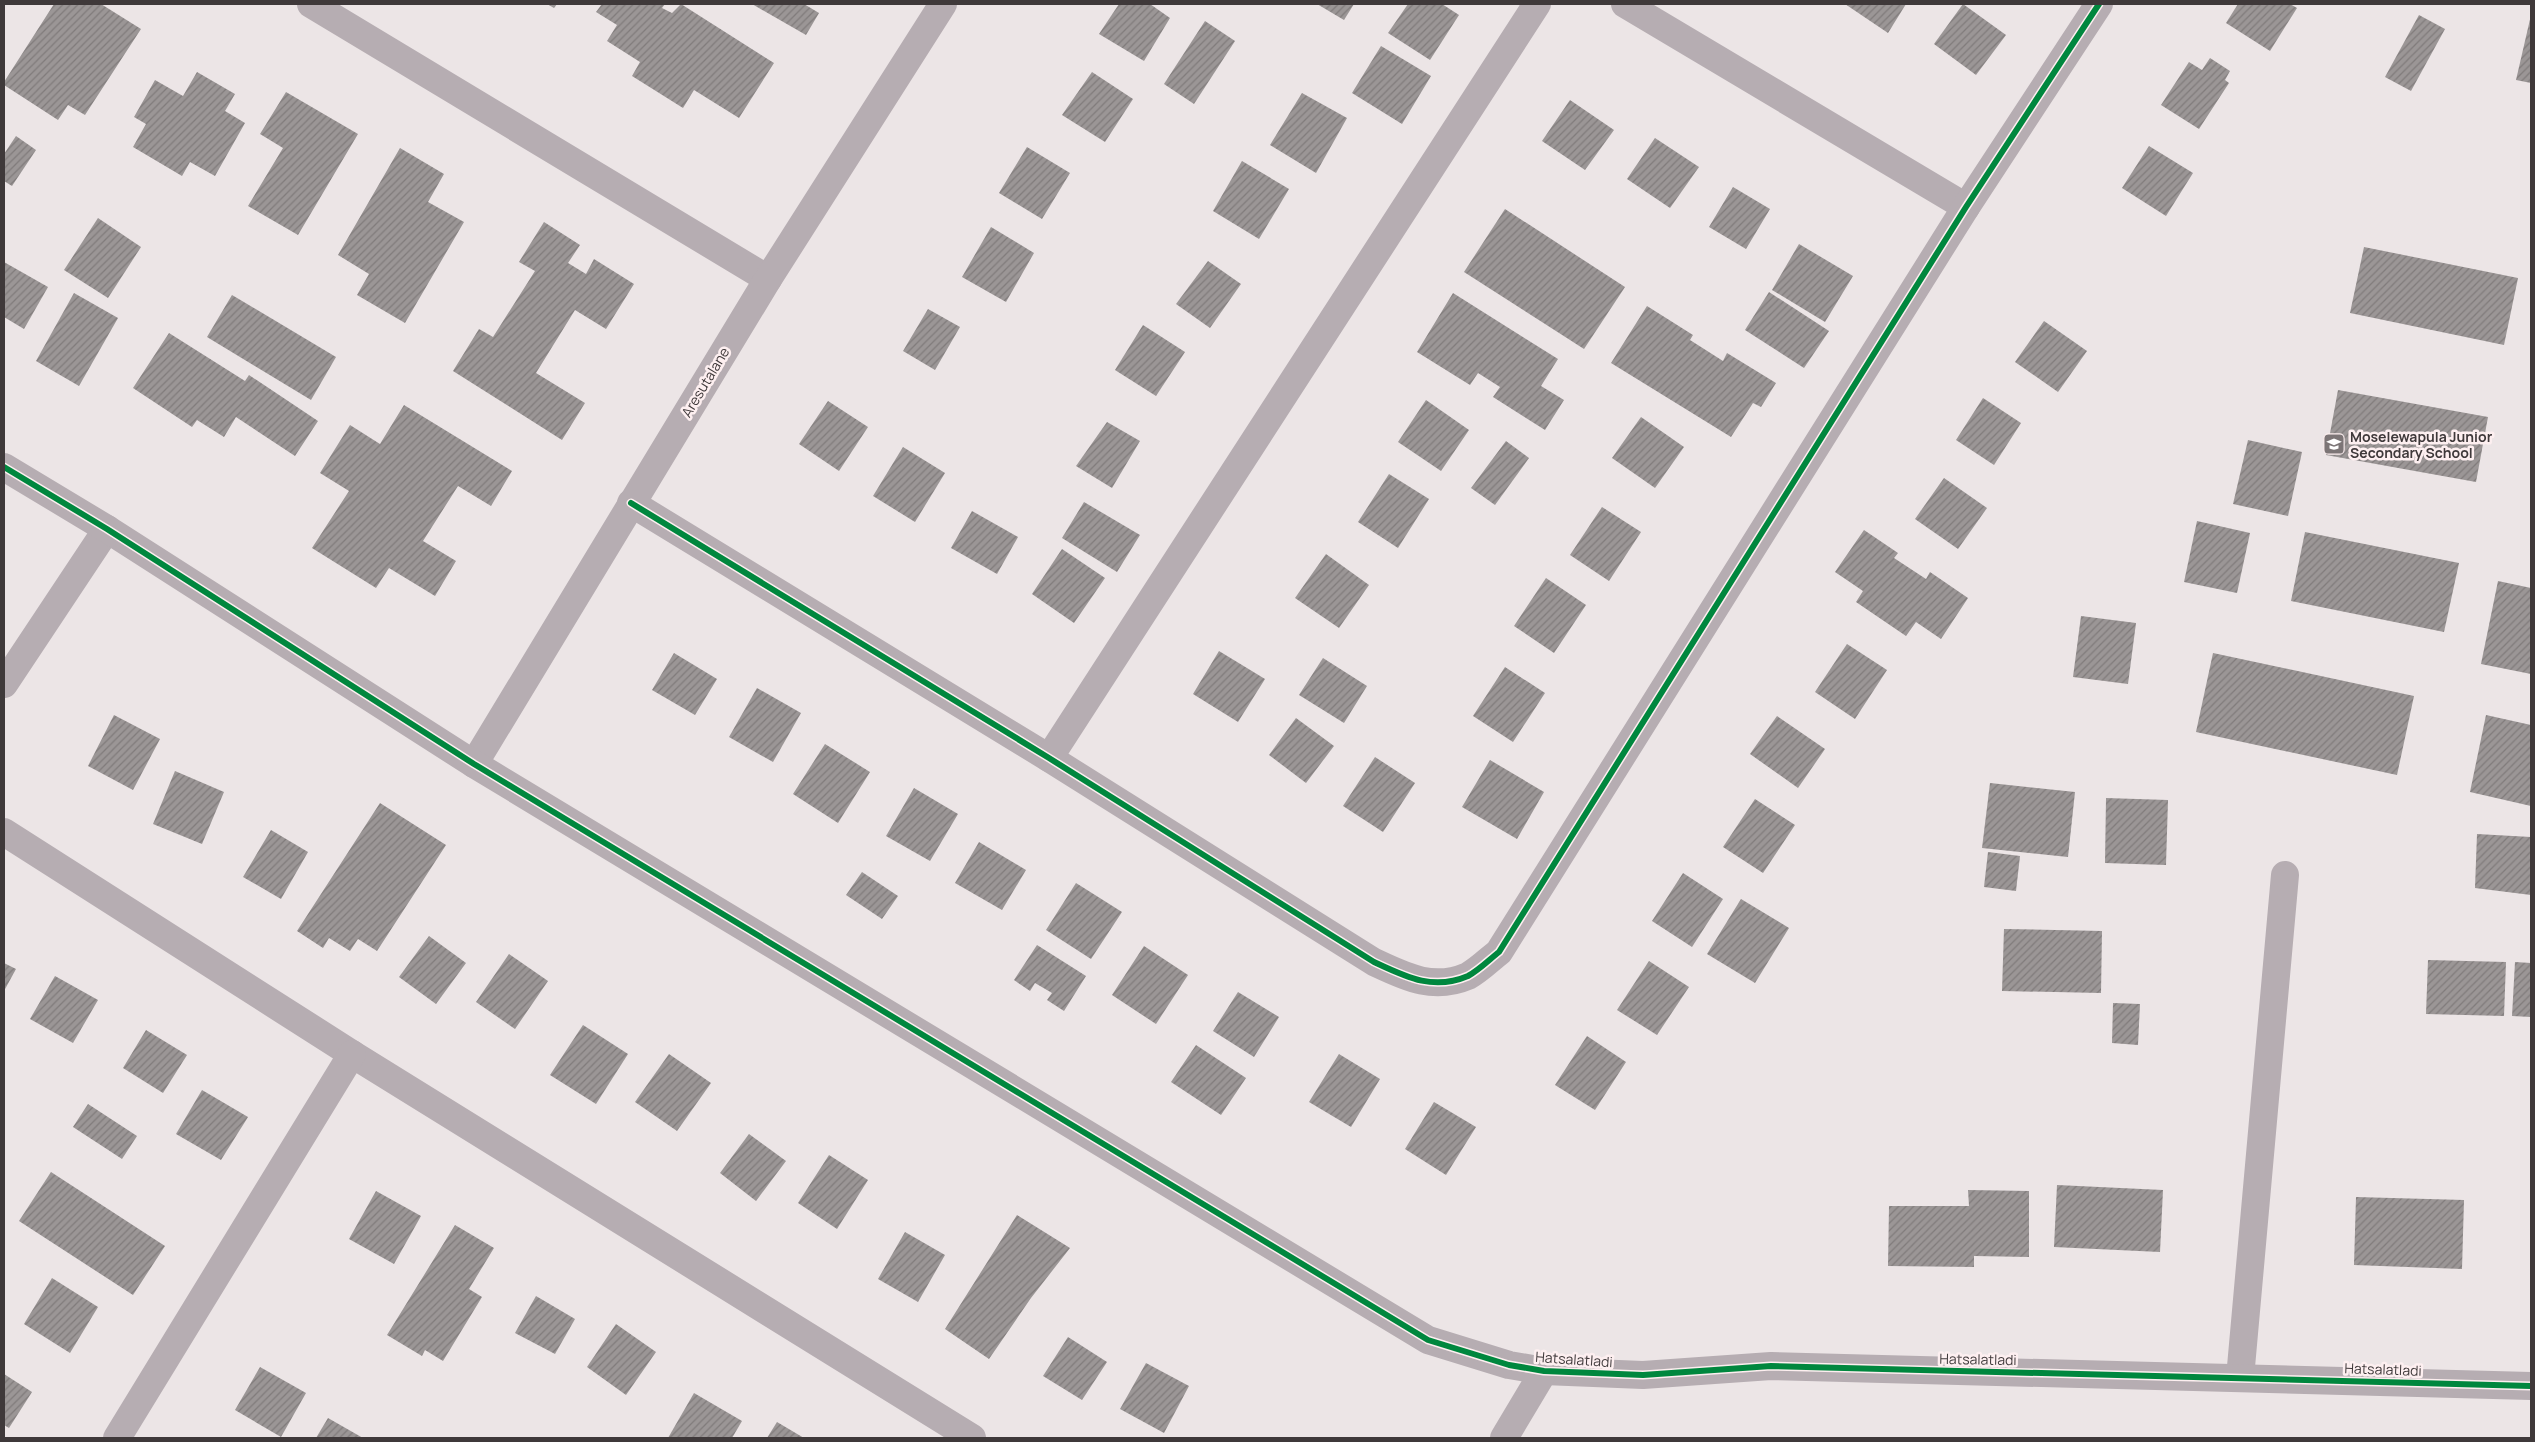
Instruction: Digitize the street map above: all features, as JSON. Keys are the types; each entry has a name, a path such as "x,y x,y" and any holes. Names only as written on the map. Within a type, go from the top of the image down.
{"street":[{"path":"311,4 768,279"},
{"name":"Aresutalane","path":"474,764 768,279 943,4"},
{"path":"1049,758 1537,4"},
{"path":"1625,4 1966,207"},
{"path":"632,503 1049,758 1374,962 1413,980 1444,983 1469,975 1499,952 1966,207 2099,4"},
{"name":"Hatsalatladi","path":"4,466 107,529 474,764 1428,1340 1508,1365 1544,1371 1643,1375 1771,1366 2531,1386"},
{"path":"4,684 107,529"},
{"path":"4,832 352,1054 972,1438"},
{"path":"2240,1378 2285,875"},
{"path":"117,1438 352,1054"},
{"path":"1504,1438 1544,1371"}],"building":[{"path":"54,4 101,4 141,29 85,115 68,105 58,120 4,85 4,82"},
{"path":"547,4 557,4 554,8"},
{"path":"602,4 665,4 662,8 672,13 681,4 774,63 739,118 694,90 683,108 632,76 640,62 607,41 617,25 596,12"},
{"path":"752,4 804,4 819,13 806,35"},
{"path":"1119,4 1150,4 1170,18 1144,61 1099,34"},
{"path":"1317,4 1354,4 1344,20"},
{"path":"1408,4 1442,4 1459,15 1430,60 1388,33"},
{"path":"1845,4 1906,4 1888,33"},
{"path":"1963,4 2006,35 1976,75 1934,44"},
{"path":"2238,4 2290,4 2297,8 2270,51 2226,23"},
{"path":"2419,15 2445,29 2411,91 2385,77"},
{"path":"2531,15 2531,83 2516,80"},
{"path":"1205,21 1235,41 1194,104 1164,84"},
{"path":"1381,46 1431,76 1402,124 1352,93"},
{"path":"2210,58 2230,71 2225,80 2229,83 2199,129 2161,105 2189,62 2202,70"},
{"path":"197,72 235,94 225,111 245,123 215,176 190,162 182,176 133,147 146,124 134,117 155,80 183,96"},
{"path":"1092,72 1133,99 1105,142 1062,115"},
{"path":"286,92 358,134 298,235 248,206 283,148 260,134"},
{"path":"1302,93 1347,118 1316,173 1270,145"},
{"path":"1570,100 1614,130 1585,170 1542,141"},
{"path":"16,136 36,150 12,186 4,181 4,154"},
{"path":"1655,138 1699,167 1670,208 1627,179"},
{"path":"2149,146 2193,173 2166,216 2122,188"},
{"path":"1027,147 1070,173 1042,219 999,193"},
{"path":"400,148 444,174 428,202 464,222 405,323 357,295 369,274 338,255"},
{"path":"1242,161 1289,189 1259,239 1213,211"},
{"path":"1733,187 1770,209 1746,249 1709,227"},
{"path":"1505,209 1625,287 1584,349 1464,272"},
{"path":"98,218 141,247 108,298 64,270"},
{"path":"544,222 580,245 568,263 586,274 594,259 634,284 606,329 575,310 536,373 585,403 562,440 453,371 479,329 493,337 535,271 519,262"},
{"path":"991,227 1034,253 1006,302 962,277"},
{"path":"1799,244 1853,276 1825,322 1772,290"},
{"path":"2364,247 2518,278 2504,345 2350,313"},
{"path":"1208,261 1241,284 1210,328 1176,304"},
{"path":"4,262 48,287 24,329 4,317"},
{"path":"1769,292 1829,331 1804,368 1745,330"},
{"path":"74,293 118,318 79,386 36,361"},
{"path":"1453,293 1558,359 1541,386 1564,400 1545,430 1493,397 1500,387 1478,373 1470,385 1417,352"},
{"path":"232,295 336,357 311,400 207,337"},
{"path":"1647,306 1693,335 1690,340 1723,361 1727,353 1776,383 1761,407 1753,403 1731,437 1611,363"},
{"path":"928,309 960,327 935,370 903,351"},
{"path":"2044,321 2087,351 2058,392 2015,362"},
{"path":"1143,325 1185,352 1156,396 1115,370"},
{"path":"169,333 245,381 249,375 318,421 295,456 236,417 224,437 197,420 192,427 133,388"},
{"path":"2338,390 2488,417 2476,482 2326,455"},
{"path":"1983,398 2021,423 1994,465 1956,440"},
{"path":"1426,400 1469,430 1441,471 1398,442"},
{"path":"828,401 868,427 839,471 799,444"},
{"path":"404,405 512,471 491,506 458,486 423,541 456,561 435,596 389,568 376,588 312,548 349,491 320,473 350,425 380,444"},
{"path":"1641,417 1684,447 1655,488 1612,458"},
{"path":"1107,422 1140,441 1112,488 1076,466"},
{"path":"2248,440 2302,452 2288,516 2233,504"},
{"path":"1506,441 1529,458 1495,505 1471,488"},
{"path":"903,447 945,473 915,522 873,496"},
{"path":"1389,474 1429,499 1398,548 1358,522"},
{"path":"1944,478 1987,508 1958,549 1915,519"},
{"path":"1084,502 1140,535 1117,572 1062,538"},
{"path":"1602,507 1641,532 1609,581 1570,555"},
{"path":"972,511 1018,537 997,574 951,548"},
{"path":"2197,521 2250,533 2237,593 2184,582"},
{"path":"1864,530 1898,553 1894,558 1926,579 1930,572 1968,598 1941,639 1916,622 1906,636 1856,602 1863,591 1835,572"},
{"path":"2305,532 2459,563 2444,632 2291,601"},
{"path":"1062,549 1105,578 1074,623 1032,594"},
{"path":"1326,554 1369,585 1339,628 1295,598"},
{"path":"1546,578 1586,605 1554,653 1514,626"},
{"path":"2498,581 2531,588 2531,674 2481,664"},
{"path":"2081,616 2136,623 2128,684 2073,677"},
{"path":"1847,644 1887,670 1855,719 1815,692"},
{"path":"1219,651 1265,679 1238,722 1193,694"},
{"path":"674,653 717,679 695,715 652,690"},
{"path":"2213,653 2414,696 2397,775 2196,732"},
{"path":"1323,658 1367,686 1344,723 1299,695"},
{"path":"1505,667 1545,693 1513,742 1473,716"},
{"path":"757,688 801,713 773,762 729,737"},
{"path":"114,715 160,739 133,790 88,766"},
{"path":"2486,715 2531,725 2531,806 2470,792"},
{"path":"1777,716 1825,749 1798,788 1750,754"},
{"path":"1296,718 1334,746 1306,783 1269,755"},
{"path":"825,744 870,772 838,823 793,794"},
{"path":"1375,757 1415,783 1383,832 1343,806"},
{"path":"1490,760 1544,792 1517,839 1462,807"},
{"path":"175,771 224,792 202,844 153,824"},
{"path":"1990,783 2075,792 2068,857 1982,848"},
{"path":"914,788 958,814 930,861 886,836"},
{"path":"2106,798 2168,800 2166,865 2105,863"},
{"path":"1755,799 1795,825 1763,873 1723,847"},
{"path":"380,803 446,845 377,951 358,939 350,951 329,938 323,948 297,931"},
{"path":"271,830 308,852 281,899 243,877"},
{"path":"2477,834 2531,837 2531,895 2475,888"},
{"path":"979,842 1026,870 1002,910 955,883"},
{"path":"1988,852 2020,856 2016,891 1984,887"},
{"path":"862,872 898,896 882,919 846,895"},
{"path":"1683,873 1723,899 1692,947 1652,921"},
{"path":"1076,883 1122,912 1091,959 1046,930"},
{"path":"1741,899 1789,928 1755,983 1707,954"},
{"path":"2004,929 2102,931 2101,993 2002,991"},
{"path":"429,936 466,963 436,1004 399,977"},
{"path":"1037,945 1086,976 1064,1011 1047,1000 1052,993 1035,983 1030,991 1014,980"},
{"path":"1144,946 1188,975 1156,1024 1112,995"},
{"path":"509,954 548,981 515,1029 476,1002"},
{"path":"2428,960 2506,962 2504,1016 2426,1014"},
{"path":"1649,961 1689,987 1657,1035 1617,1010"},
{"path":"2515,962 2531,963 2531,1017 2512,1016"},
{"path":"4,963 16,969 4,991"},
{"path":"55,976 98,1000 73,1043 30,1019"},
{"path":"1238,992 1279,1017 1254,1057 1213,1031"},
{"path":"2113,1003 2140,1004 2138,1045 2112,1043"},
{"path":"583,1025 628,1054 596,1104 550,1075"},
{"path":"146,1030 187,1055 163,1093 123,1068"},
{"path":"1587,1036 1626,1062 1595,1110 1555,1085"},
{"path":"1196,1045 1246,1078 1221,1115 1171,1082"},
{"path":"669,1054 711,1083 677,1131 635,1102"},
{"path":"1339,1054 1380,1079 1351,1127 1309,1102"},
{"path":"202,1090 248,1117 221,1160 176,1134"},
{"path":"1434,1102 1476,1127 1446,1175 1405,1149"},
{"path":"88,1104 137,1136 122,1159 73,1127"},
{"path":"749,1134 786,1161 756,1201 720,1173"},
{"path":"829,1155 868,1180 837,1229 798,1203"},
{"path":"51,1172 165,1246 133,1295 19,1221"},
{"path":"2057,1185 2163,1190 2160,1252 2054,1247"},
{"path":"1968,1190 2029,1191 2029,1257 1974,1256 1974,1267 1888,1266 1889,1206 1969,1206"},
{"path":"376,1191 421,1216 394,1264 349,1239"},
{"path":"2356,1197 2464,1200 2462,1269 2354,1265"},
{"path":"1017,1215 1070,1248 1031,1298 989,1359 945,1329"},
{"path":"455,1225 494,1248 469,1289 482,1297 443,1361 425,1350 422,1356 387,1335"},
{"path":"905,1232 945,1255 918,1302 878,1279"},
{"path":"52,1278 98,1307 70,1353 24,1324"},
{"path":"536,1296 575,1319 555,1354 515,1333"},
{"path":"616,1324 656,1352 626,1395 587,1367"},
{"path":"1068,1337 1107,1362 1082,1400 1043,1376"},
{"path":"1146,1363 1189,1386 1164,1433 1120,1409"},
{"path":"260,1367 306,1393 281,1437 235,1410"},
{"path":"4,1374 32,1392 9,1428 4,1425"},
{"path":"694,1393 742,1421 732,1438 668,1438"},
{"path":"328,1418 363,1438 316,1438"},
{"path":"777,1422 804,1438 767,1438"}],"cycle path":[{"path":"631,503 1049,758 1374,962 1397,973 1431,982 1443,982 1468,976 1499,952 1966,207 2099,4"},
{"path":"4,467 107,529 474,764 1428,1340 1509,1365 1544,1371 1643,1375 1771,1366 2531,1386"}],"place":[{"name":"Moselewapula Junior Secondary School","path":"2334,444"}]}
